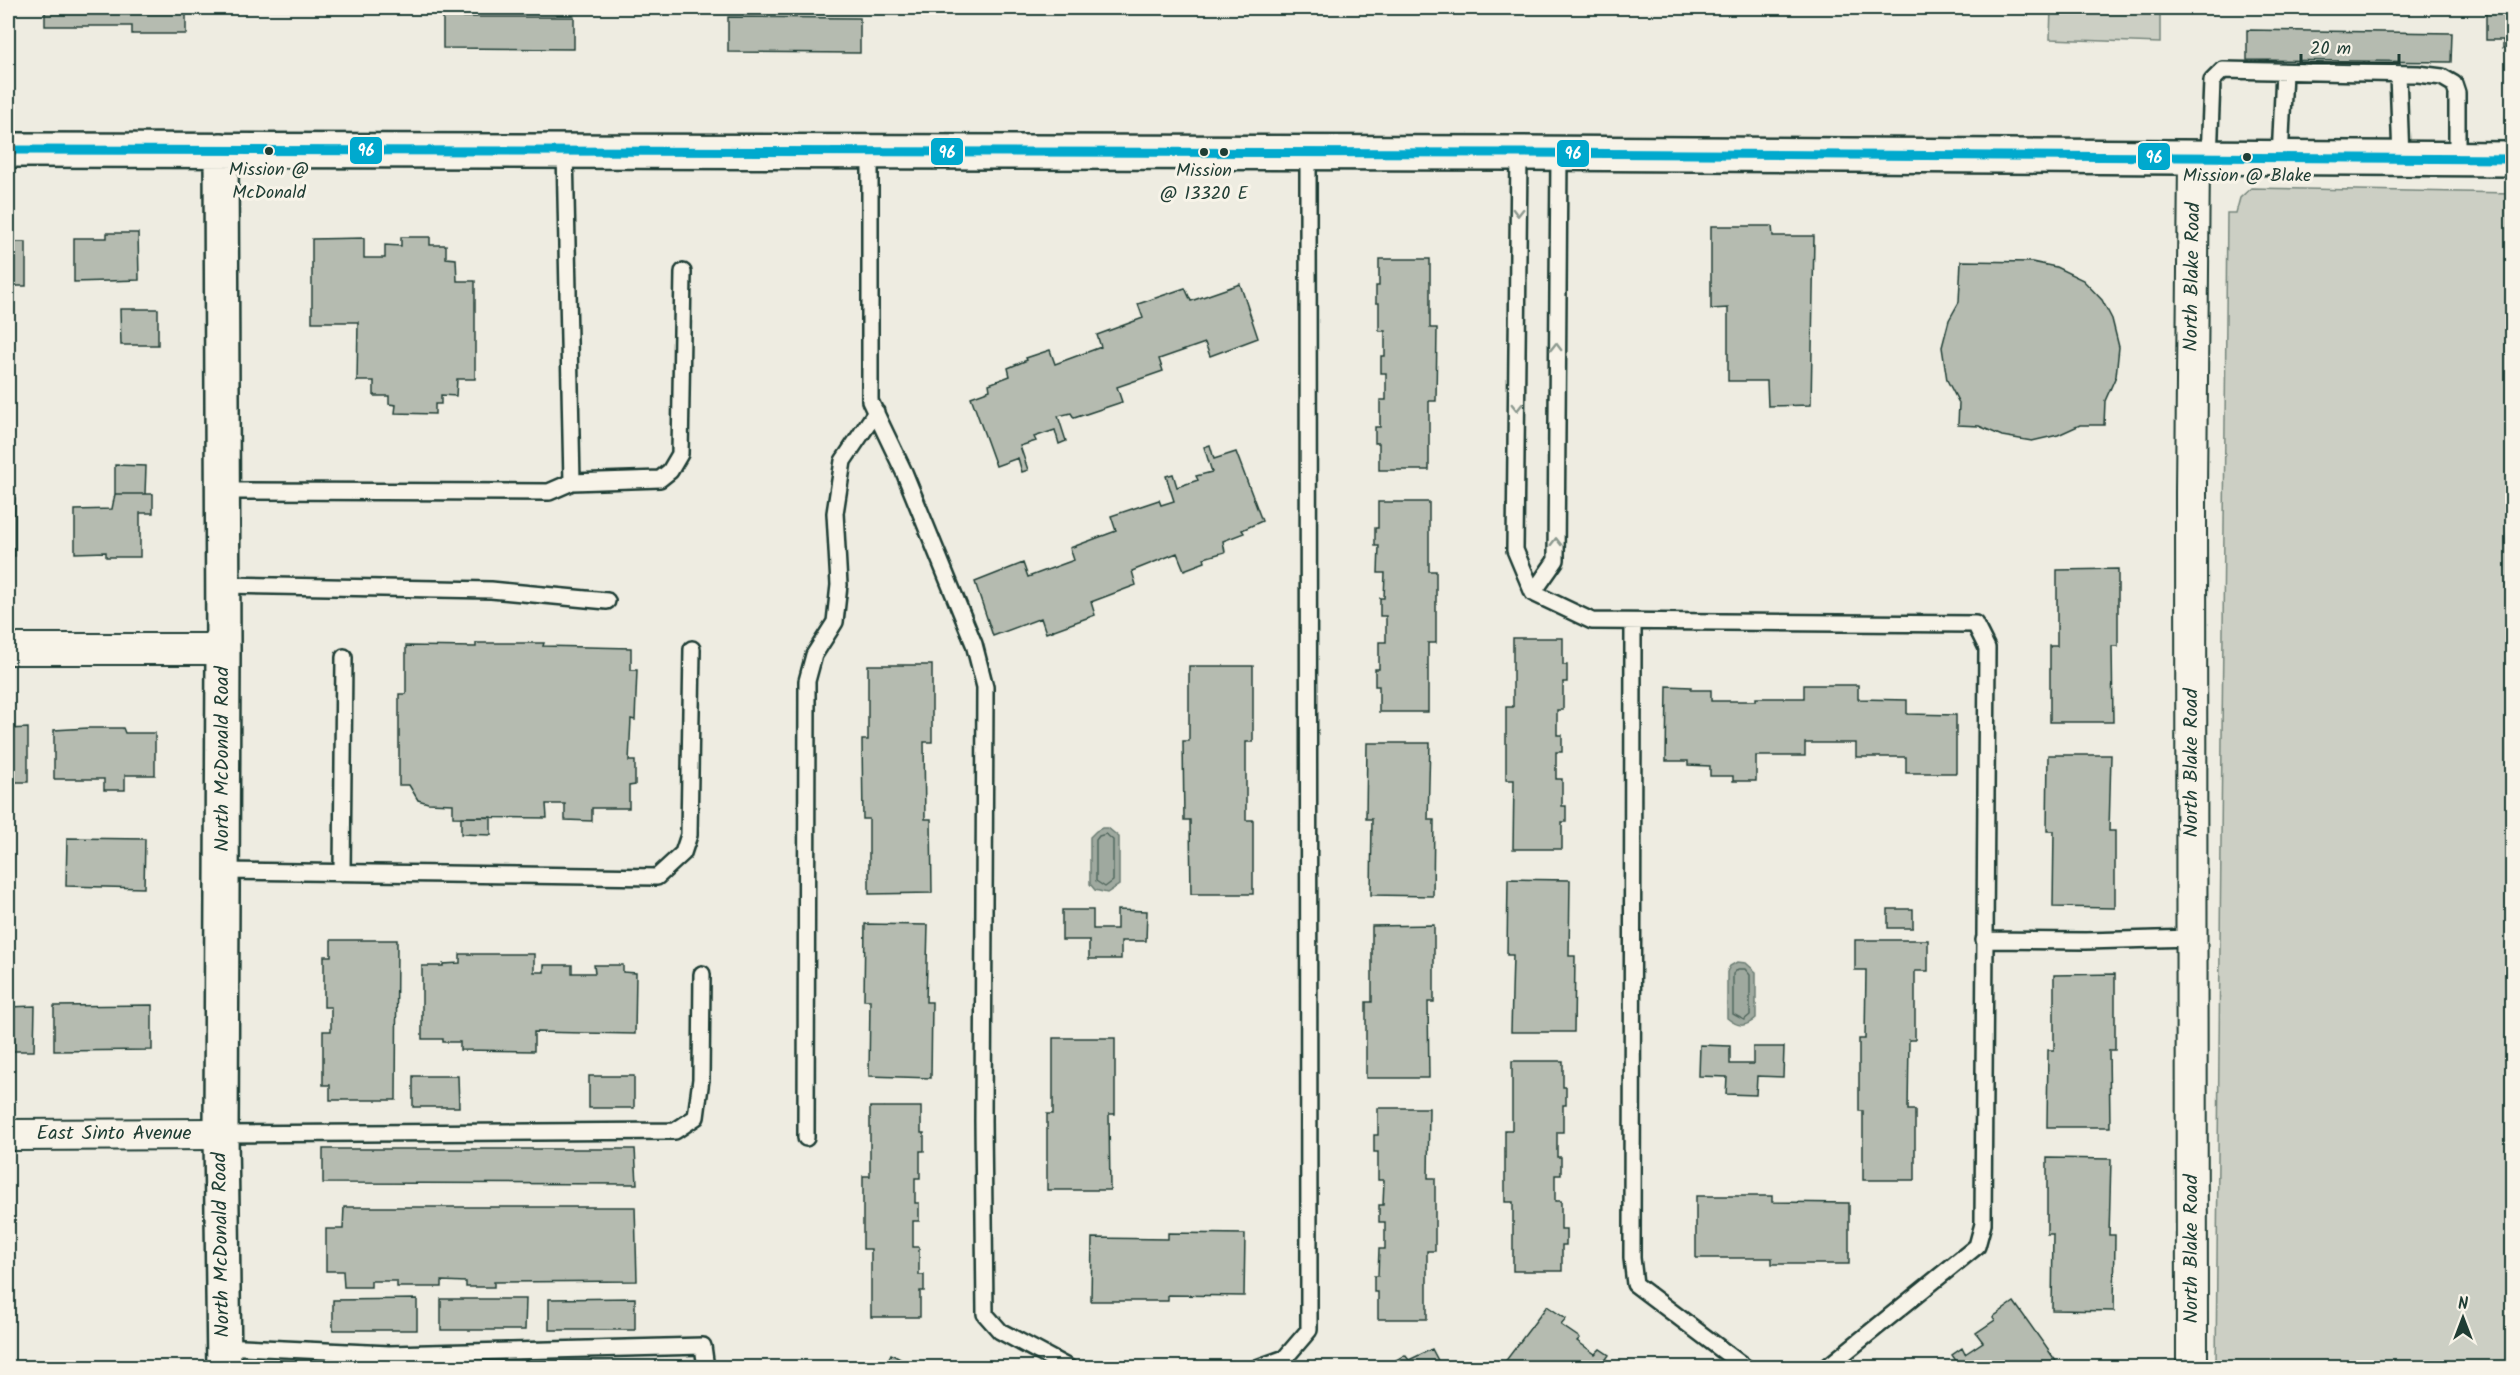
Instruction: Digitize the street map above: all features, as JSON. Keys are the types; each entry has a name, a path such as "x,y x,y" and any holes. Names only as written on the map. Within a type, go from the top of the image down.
{"street":[{"path":"8,150 1520,153 2201,159 2512,159"},
{"name":"North McDonald Road","path":"221,150 223,491 221,1134 224,1357"},
{"name":"North Blake Road","path":"2192,1368 2191,492 2201,159"},
{"path":"8,649 223,649"},
{"name":"East Sinto Avenue","path":"8,1135 221,1134"}],"lane":[{"path":"2201,159 2212,81 2223,70 2442,77 2454,84 2457,93 2457,159"},
{"path":"2280,159 2284,72"},
{"path":"2398,74 2401,159"},
{"path":"565,150 572,482"},
{"path":"870,152 870,401 903,472 974,644 985,687 983,1122 985,1314 1000,1331 1069,1368"},
{"path":"1257,1368 1285,1358 1309,1330 1308,153"},
{"path":"1520,153 1515,550 1533,593 1592,621 1975,624 1987,648 1983,1224 1977,1246 1826,1368"},
{"path":"1533,593 1556,560 1559,154"},
{"path":"223,491 549,492 572,482 660,479 670,471 680,454 683,272"},
{"path":"806,1138 807,681 814,655 835,622 839,585 835,513 843,461 876,412"},
{"path":"223,585 491,590 607,602"},
{"path":"1633,622 1632,1258 1635,1284 1746,1368"},
{"path":"222,871 657,877 683,853 689,835 692,649"},
{"path":"342,873 344,657"},
{"path":"1984,940 2086,941 2192,938"},
{"path":"221,1134 675,1131 696,1117 701,1079 702,974"},
{"path":"224,1357 703,1346 706,1368"}],"shaded area":[{"path":"2051,8 2160,8 2160,43 2050,39"},
{"path":"2251,188 2512,193 2512,1367 2216,1367 2227,213 2236,213 2240,198"}],"water":[{"path":"1102,828 1108,828 1119,837 1119,885 1107,893 1095,890 1090,884 1090,837"},
{"path":"1737,962 1746,963 1756,972 1756,1018 1742,1025 1727,1018 1727,972 1730,966"}],"building":[{"path":"45,8 186,8 186,34 132,34 132,26 45,26"},
{"path":"2486,8 2512,8 2512,54 2509,54 2509,48 2503,48 2503,40 2486,40"},
{"path":"443,17 574,17 574,49 443,48"},
{"path":"728,17 860,18 860,53 728,52"},
{"path":"2247,30 2452,33 2451,62 2247,60"},
{"path":"1711,226 1772,226 1773,236 1814,236 1811,405 1768,406 1767,381 1728,381 1728,308 1711,309"},
{"path":"107,233 138,233 139,280 74,282 74,238 107,238"},
{"path":"401,237 430,237 430,245 446,245 446,258 456,259 457,281 475,281 475,379 457,379 456,396 441,395 441,404 435,404 435,414 395,413 396,405 389,404 389,396 374,396 374,381 357,381 358,322 312,322 312,239 364,238 364,258 385,258 385,245 401,246"},
{"path":"8,242 26,242 26,286 8,286"},
{"path":"1379,259 1430,259 1430,328 1437,328 1436,401 1429,401 1429,470 1379,470 1379,443 1375,443 1375,427 1380,427 1380,400 1386,400 1386,373 1381,373 1381,356 1385,356 1385,331 1379,331 1379,303 1376,303 1376,286 1379,286"},
{"path":"1961,261 2032,262 2056,267 2083,280 2102,300 2112,319 2119,347 2116,376 2105,401 2104,425 2080,425 2058,435 2032,441 2002,436 1979,426 1958,425 1959,403 1947,380 1942,347 1949,320 1959,302"},
{"path":"1240,284 1258,338 1210,356 1205,343 1159,359 1163,371 1117,387 1122,402 1074,418 1071,413 1058,416 1066,441 1059,444 1055,430 1034,437 1036,441 1020,446 1028,470 1022,472 1018,458 996,466 971,397 990,390 989,384 1010,376 1008,368 1027,360 1026,358 1050,350 1055,364 1101,347 1097,335 1143,318 1138,304 1185,288 1191,301"},
{"path":"120,309 158,309 158,345 121,345"},
{"path":"1210,445 1214,459 1236,452 1262,521 1242,530 1244,533 1223,541 1225,552 1204,558 1205,562 1184,570 1177,553 1132,571 1136,585 1091,602 1095,615 1046,633 1041,618 993,636 975,582 1023,563 1028,577 1074,560 1070,548 1116,531 1111,516 1159,500 1161,505 1174,501 1166,476 1173,474 1177,487 1198,480 1196,476 1212,472 1204,447"},
{"path":"115,465 146,466 145,494 115,494"},
{"path":"115,494 153,494 153,513 140,513 140,557 106,557 106,552 75,553 75,510 112,509"},
{"path":"8,498 15,498 15,556 8,556"},
{"path":"1378,502 1429,502 1429,571 1436,571 1436,643 1428,643 1428,712 1379,712 1379,686 1375,686 1375,669 1379,669 1379,642 1386,642 1386,616 1380,616 1380,598 1384,598 1385,573 1378,573 1379,546 1375,546"},
{"path":"2118,569 2118,646 2112,646 2113,722 2050,722 2050,646 2057,646 2057,570"},
{"path":"1513,638 1563,638 1563,665 1567,665 1567,682 1563,682 1563,710 1557,710 1557,735 1562,735 1562,752 1556,752 1556,779 1562,779 1562,806 1566,806 1566,822 1562,822 1562,849 1513,849 1514,780 1506,780 1506,707 1513,707"},
{"path":"476,643 544,643 543,646 631,648 631,670 637,670 635,720 631,719 629,761 635,761 635,785 629,786 629,808 592,808 592,821 565,820 565,804 546,804 547,818 453,817 453,804 428,803 418,800 409,785 399,785 399,694 406,694 406,646 476,647"},
{"path":"868,665 932,665 932,742 924,742 925,819 931,819 932,893 869,894 869,819 863,819 862,740 868,740"},
{"path":"1189,666 1253,666 1253,742 1246,742 1246,820 1253,820 1253,894 1191,894 1190,820 1184,820 1183,741 1189,741"},
{"path":"1804,685 1858,685 1858,699 1907,700 1907,714 1956,715 1956,773 1906,773 1906,757 1856,757 1856,743 1805,743 1805,756 1756,756 1756,781 1733,781 1733,776 1710,776 1710,766 1688,765 1688,761 1666,761 1667,686 1691,687 1691,690 1711,690 1711,701 1756,701 1756,698 1804,698"},
{"path":"28,728 28,782 8,782 8,729"},
{"path":"123,728 125,733 155,733 155,775 125,775 125,790 104,790 104,779 54,779 54,730"},
{"path":"1367,743 1430,743 1428,820 1434,820 1433,896 1371,895 1372,819 1366,819"},
{"path":"2048,755 2111,755 2109,831 2115,831 2115,908 2053,907 2054,831 2047,831"},
{"path":"461,817 491,817 491,835 461,834"},
{"path":"67,838 145,839 144,888 66,886"},
{"path":"1508,879 1570,880 1569,956 1575,956 1574,1032 1511,1032 1513,955 1507,955"},
{"path":"1888,909 1913,909 1913,928 1888,928"},
{"path":"1062,910 1093,910 1093,929 1117,929 1117,910 1147,911 1146,941 1121,941 1121,959 1089,959 1089,940 1062,940"},
{"path":"865,924 928,925 926,1002 932,1002 931,1078 869,1076 870,1000 864,1000"},
{"path":"1434,925 1434,1002 1428,1002 1429,1078 1366,1078 1366,1002 1372,1002 1372,926"},
{"path":"331,940 397,940 396,1100 330,1100 330,1085 323,1085 323,1031 331,1031 331,1007 324,1007 324,956 331,956"},
{"path":"1855,940 1928,940 1928,971 1915,971 1915,1040 1909,1040 1908,1110 1915,1110 1915,1180 1863,1180 1863,1111 1859,1111 1859,1039 1865,1039 1866,970 1855,970"},
{"path":"460,954 534,954 534,972 544,972 544,965 572,965 572,973 595,973 594,965 623,965 623,972 636,973 635,1034 534,1032 534,1051 460,1050 460,1042 422,1039 422,966 460,963"},
{"path":"2115,974 2115,1050 2109,1050 2110,1127 2047,1127 2048,1050 2054,1050 2054,975"},
{"path":"152,1005 152,1050 54,1051 54,1006"},
{"path":"35,1006 34,1051 8,1051 8,1007"},
{"path":"1053,1038 1115,1038 1115,1114 1109,1114 1110,1190 1047,1190 1047,1114 1053,1114"},
{"path":"1700,1045 1730,1046 1730,1064 1753,1064 1753,1047 1784,1047 1783,1077 1757,1076 1756,1095 1726,1094 1727,1077 1699,1076"},
{"path":"1512,1061 1563,1061 1566,1105 1563,1105 1563,1132 1557,1132 1557,1157 1561,1157 1561,1175 1555,1175 1555,1201 1561,1201 1561,1229 1566,1229 1566,1245 1562,1245 1562,1271 1513,1271 1513,1202 1505,1202 1505,1130 1512,1130"},
{"path":"413,1076 458,1076 459,1107 413,1107"},
{"path":"589,1076 634,1076 634,1108 589,1108"},
{"path":"870,1107 921,1107 924,1151 920,1151 920,1178 915,1178 915,1203 919,1203 919,1221 913,1221 913,1247 919,1247 919,1275 924,1275 924,1291 920,1291 920,1317 871,1317 871,1249 863,1249 863,1176 870,1176"},
{"path":"1378,1108 1429,1108 1428,1178 1435,1178 1435,1251 1427,1251 1427,1319 1378,1319 1378,1292 1374,1292 1374,1276 1378,1276 1379,1249 1385,1249 1385,1222 1379,1222 1379,1205 1383,1205 1384,1180 1378,1180 1378,1152 1374,1152 1374,1135 1378,1135"},
{"path":"323,1149 635,1149 637,1184 323,1183"},
{"path":"2047,1158 2111,1159 2109,1235 2115,1235 2114,1311 2052,1310 2053,1234 2047,1234"},
{"path":"1696,1196 1772,1196 1772,1202 1849,1203 1849,1264 1772,1264 1772,1258 1696,1258"},
{"path":"344,1207 635,1207 637,1281 494,1282 494,1287 466,1287 466,1282 442,1281 442,1287 397,1287 397,1281 371,1281 371,1287 344,1287 343,1271 326,1271 326,1229 343,1229"},
{"path":"1168,1233 1245,1234 1244,1296 1168,1295 1168,1301 1091,1301 1092,1238 1168,1239"},
{"path":"635,1298 635,1330 549,1330 549,1299"},
{"path":"417,1299 417,1330 333,1330 333,1300"},
{"path":"441,1299 526,1299 525,1330 441,1330"},
{"path":"2014,1302 2058,1364 2054,1368 1961,1368 1952,1355 1962,1348 1965,1354 1983,1342 1976,1333 1995,1320 1993,1317"},
{"path":"1547,1306 1566,1319 1561,1325 1580,1338 1577,1341 1595,1354 1600,1349 1609,1355 1600,1368 1511,1368 1504,1363"},
{"path":"1432,1349 1442,1368 1401,1368 1396,1360 1405,1355 1409,1360"},
{"path":"891,1354 911,1365 913,1361 924,1366 884,1368"},
{"path":"548,1362 633,1363 633,1368 548,1368"},
{"path":"424,1363 524,1363 524,1368 424,1368"}],"transit line":[{"name":"96","path":"8,150 1519,153 2512,159"}],"place":[{"name":"Mission @ McDonald","path":"269,151"},
{"name":"Mission @ 13320 E","path":"1204,152"},
{"name":"Mission @ Blake","path":"2247,157"}]}
